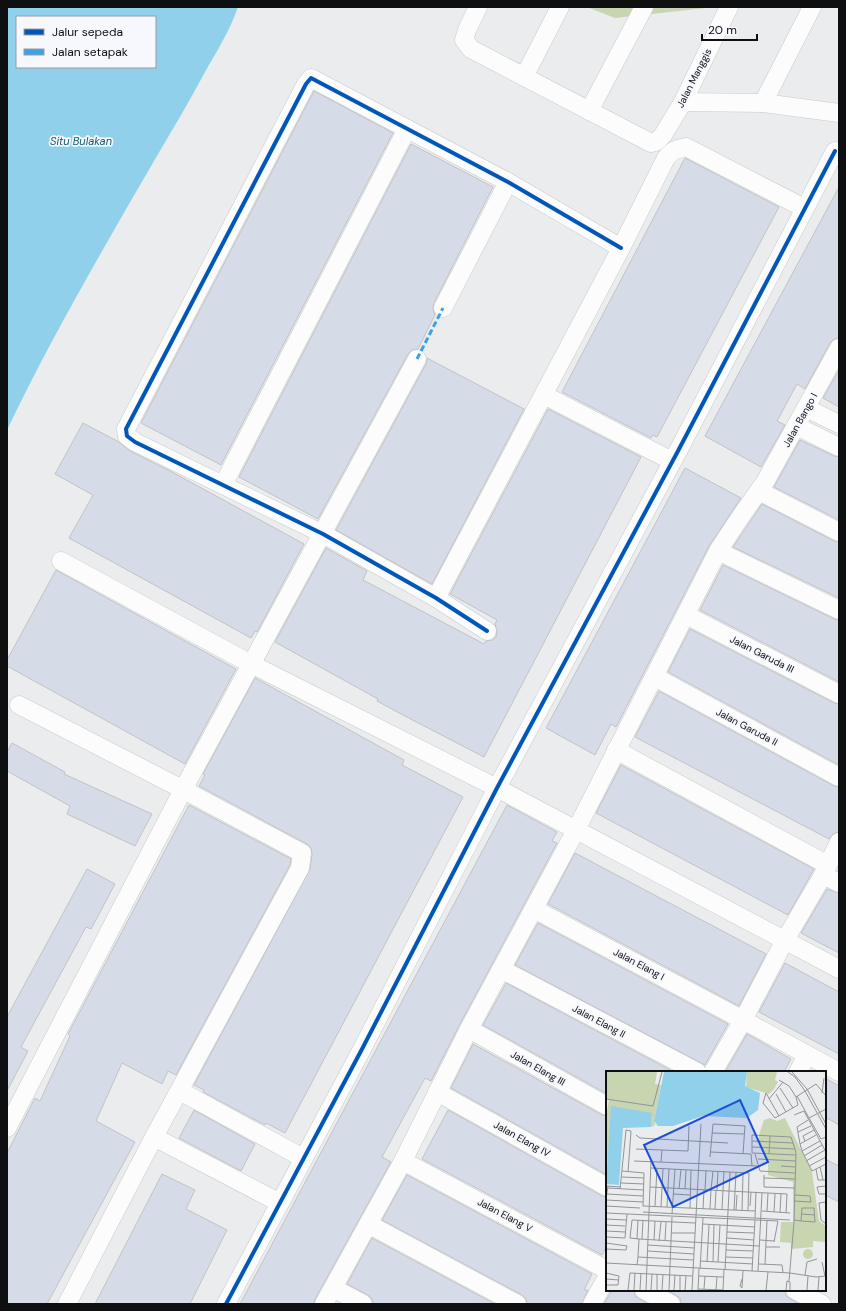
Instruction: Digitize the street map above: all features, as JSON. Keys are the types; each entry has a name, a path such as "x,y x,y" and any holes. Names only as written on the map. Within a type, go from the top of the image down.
{"street":[{"path":"478,7 464,40 471,49 589,111 644,7"},
{"path":"524,77 560,7"},
{"name":"Jalan Manggis","path":"589,111 651,143 656,142 683,102 729,7"},
{"path":"763,103 812,7"},
{"path":"487,631 436,598 323,534 135,442 127,436 126,429 311,78 508,182 621,248"},
{"path":"683,102 763,103 839,114"},
{"path":"223,485 407,129"},
{"path":"436,598 621,248 666,158 674,150 686,147 804,208"},
{"path":"226,1304 497,788 672,461 834,151"},
{"path":"443,308 508,182"},
{"name":"Jalan Bango I","path":"324,1304 403,1161 469,1029 576,830 718,551 759,491 839,348"},
{"path":"7,1128 251,664 417,359"},
{"path":"544,395 672,461"},
{"path":"806,408 839,424"},
{"path":"796,426 839,447"},
{"path":"759,491 839,532"},
{"path":"718,551 839,610"},
{"path":"61,560 251,664 497,788 839,969"},
{"name":"Jalan Garuda III","path":"686,615 839,694"},
{"name":"Jalan Garuda II","path":"655,677 839,777"},
{"path":"19,705 184,790 302,854 300,868 154,1137 67,1304"},
{"path":"616,750 825,870 839,883"},
{"path":"714,1071 743,1020 839,842"},
{"name":"Jalan Elang I","path":"534,909 839,1072"},
{"name":"Jalan Elang II","path":"502,969 695,1071"},
{"name":"Jalan Elang III","path":"469,1029 606,1105"},
{"path":"799,1071 807,1055"},
{"path":"180,1091 303,1158"},
{"name":"Jalan Elang IV","path":"437,1092 606,1186"},
{"path":"154,1137 280,1203"},
{"name":"Jalan Elang V","path":"403,1161 606,1269"},
{"path":"368,1224 516,1304"},
{"path":"592,1304 606,1279"},
{"path":"333,1288 363,1304"},
{"path":"646,1291 671,1304"},
{"path":"797,1291 822,1304"}],"green space":[{"path":"587,7 715,7 615,18"}],"water":[{"name":"Situ Bulakan","path":"7,7 238,7 219,48 59,328 7,430"}],"building":[{"path":"314,91 393,133 221,465 141,423"},
{"path":"411,144 493,187 434,303 433,309 435,315 418,349 412,350 408,354 318,519 239,477"},
{"path":"685,158 779,207 657,437 653,435 651,438 562,392"},
{"path":"839,187 839,338 834,339 830,343 805,389 797,384 777,421 785,425 761,467 705,436"},
{"path":"427,358 524,409 432,584 336,530 426,364"},
{"path":"839,370 839,407 823,398"},
{"path":"548,409 641,457 484,757 377,701 378,699 275,642 326,548 367,571 363,580 484,644 486,641 492,640 496,637 497,632 495,624 497,620 450,594"},
{"path":"83,423 119,442 130,451 172,472 304,544 257,632 255,631 251,638 69,538 93,495 55,474"},
{"path":"800,440 839,457 839,520 774,487"},
{"path":"685,468 741,498 709,546 616,727 611,724 595,755 546,728"},
{"path":"762,504 834,541 839,542 839,598 733,547"},
{"path":"723,565 834,619 839,620 839,682 700,610"},
{"path":"56,570 236,669 185,764 7,666 7,660"},
{"path":"690,629 834,703 839,704 839,765 668,672"},
{"path":"255,678 404,760 402,765 463,797 285,1133 266,1123 265,1125 203,1092 204,1090 194,1085 310,869 312,854 311,848 307,844 199,786 205,775 203,774"},
{"path":"659,691 834,786 839,787 839,832 833,834 829,839 635,737"},
{"path":"12,743 65,772 64,774 152,814 135,846 67,814 70,806 7,771 7,752"},
{"path":"621,765 814,869 788,915 596,813"},
{"path":"189,805 291,859 290,865 176,1075 168,1071 162,1084 122,1063 96,1121 135,1142 47,1304 7,1304 7,1153 35,1098 40,1101 70,1036 68,1034"},
{"path":"507,805 557,832 552,841 557,843 431,1081 425,1078 382,1157 391,1162 315,1299 314,1304 240,1304"},
{"path":"575,853 766,954 739,1006 548,904"},
{"path":"87,869 115,884 91,929 86,927 21,1047 28,1051 7,1091 7,1017"},
{"path":"827,889 839,893 839,953 801,933"},
{"path":"538,923 728,1024 705,1065 515,965"},
{"path":"785,963 839,992 839,1054 759,1012"},
{"path":"506,983 672,1071 606,1071 606,1093 483,1025"},
{"path":"747,1034 791,1059 785,1071 726,1071"},
{"path":"473,1044 606,1116 606,1174 451,1088"},
{"path":"826,1079 839,1086 839,1125 826,1118"},
{"path":"194,1110 255,1144 241,1171 179,1138"},
{"path":"448,1110 602,1196 606,1197 606,1247 602,1255 422,1159"},
{"path":"826,1160 839,1166 839,1202 826,1196"},
{"path":"162,1174 195,1190 186,1209 227,1230 190,1304 95,1304"},
{"path":"407,1175 592,1274 584,1290 588,1290 582,1304 527,1304 526,1299 522,1295 382,1220"},
{"path":"372,1238 495,1304 373,1304 372,1299 368,1295 347,1284"},
{"path":"611,1291 634,1291 635,1296 648,1304 604,1304"},
{"path":"669,1291 785,1291 786,1296 799,1304 681,1304 680,1298"}],"marked path":[{"path":"417,359 443,308"}],"cycle path":[{"path":"487,631 436,598 323,534 135,442 127,436 126,429 306,84 311,78 508,182 621,248"},
{"path":"226,1304 361,1051 497,788 678,451 835,151"}]}
